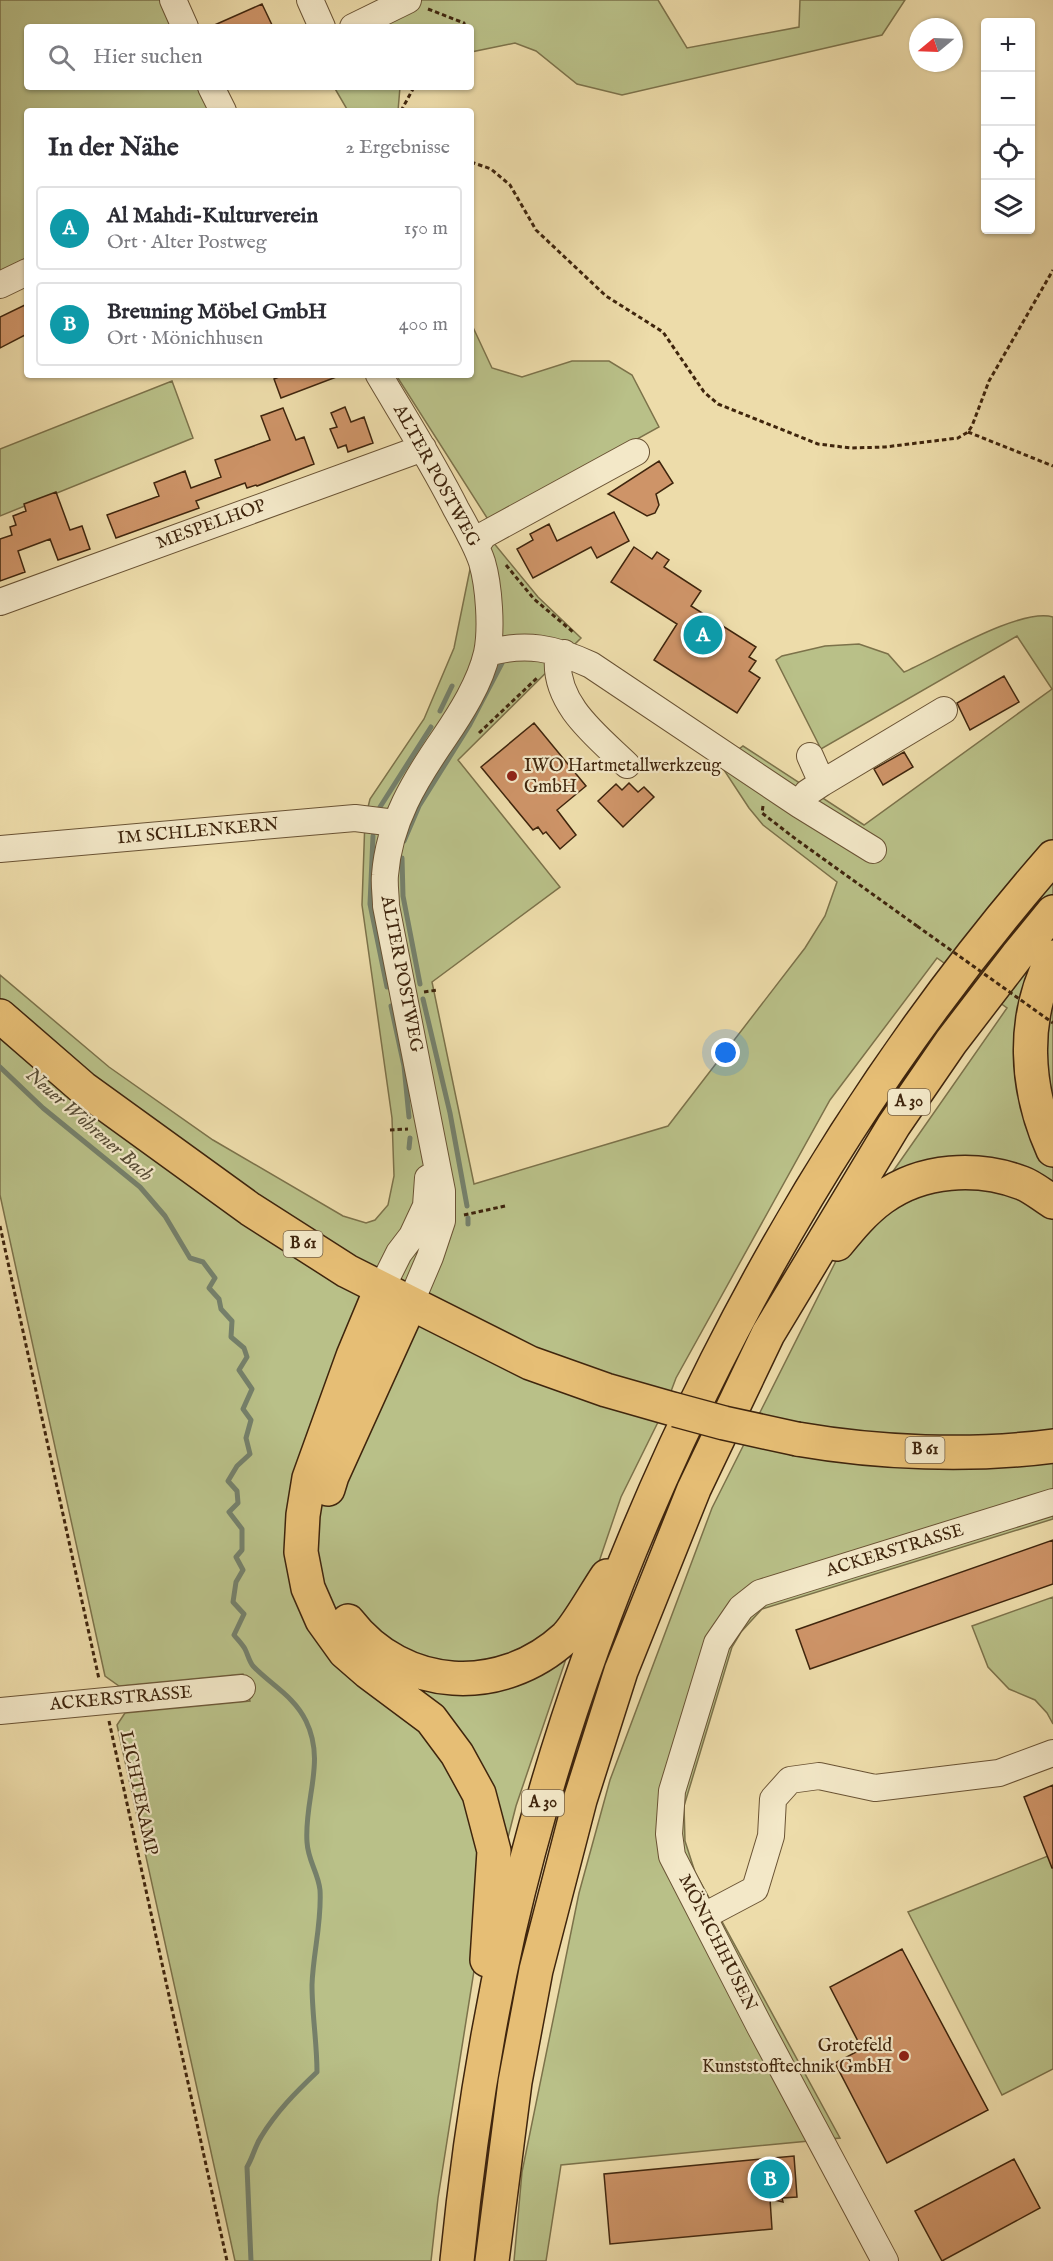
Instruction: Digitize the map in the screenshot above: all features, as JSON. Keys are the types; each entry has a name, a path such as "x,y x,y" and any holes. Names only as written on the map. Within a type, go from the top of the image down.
{"main road":[{"name":"A 30","path":"457,2261 479,2088 509,1930 550,1778 593,1650 639,1527 730,1333 785,1234 860,1113 921,1025 973,955 1053,857"},
{"name":"A 30","path":"492,2261 514,2082 536,1970 580,1800 621,1671 694,1489 768,1334 894,1125 951,1042 1053,912"},
{"path":"1053,957 1046,970 1031,1020 1030,1072 1038,1110 1053,1150"},
{"name":"B 61","path":"0,1016 83,1088 300,1243 381,1289 530,1363 606,1390 724,1423 846,1448 961,1452 1053,1446"},
{"path":"786,1306 856,1221 882,1197 921,1179 966,1171 992,1174 1024,1183 1053,1202"},
{"path":"381,1289 353,1356 309,1478 303,1515 301,1552 308,1588 321,1620 345,1652 432,1719 457,1754 479,1794 494,1851 479,2088"},
{"path":"410,1304 332,1476 322,1509 325,1569 333,1597 350,1623 370,1647 410,1670 445,1678 467,1680 489,1677 532,1661 567,1636 639,1527"}],"street":[{"path":"173,0 184,24"},
{"path":"310,0 321,24"},
{"path":"362,24 416,3"},
{"path":"0,285 24,273"},
{"name":"ALTER POSTWEG","path":"381,378 423,448 476,546 483,565 489,603 487,653 474,686 456,720 421,772 395,823 384,875 386,906 442,1191 442,1221 410,1304"},
{"name":"MESPELHOP","path":"0,602 423,448"},
{"path":"476,546 484,535 636,452"},
{"path":"487,653 508,647 530,647 564,653 591,665 800,805 873,850"},
{"path":"564,653 558,658 557,672 579,719 627,765"},
{"path":"800,805 807,793 822,783 944,710"},
{"path":"810,756 822,783"},
{"name":"IM SCHLENKERN","path":"0,849 355,818 395,823"},
{"name":"ALTER POSTWEG","path":"381,1289 399,1253 412,1236 426,1206 432,1139"},
{"name":"ACKERSTRASSE","path":"741,1608 760,1593 1053,1502"},
{"name":"MÖNICHHUSEN","path":"741,1608 717,1643 672,1791 669,1834 672,1856 885,2261"},
{"name":"ACKERSTRASSE","path":"0,1711 242,1688"},
{"path":"704,1916 755,1888 771,1836 773,1799 790,1780 819,1776 875,1788 999,1773 1053,1753"}],"path":[{"path":"416,3 464,24"},
{"path":"403,108 412,90"},
{"path":"474,163 491,169 510,185 536,230 606,296 663,332 704,392 718,404 818,444 851,448 885,447 958,438 968,432 988,381 1053,270"},
{"path":"968,432 1053,466"},
{"path":"479,733 564,653"},
{"path":"770,784 765,793 762,813 1053,1023"},
{"path":"442,1221 505,1206"},
{"name":"LICHTEKAMP","path":"0,1226 227,2261"}],"green space":[{"path":"0,0 166,0 178,24 24,24 24,90 208,90 218,108 24,108 24,259 0,271"},
{"path":"422,0 658,0 687,48 799,27 800,0 905,0 882,35 622,95 577,84 536,51 515,43 474,51 474,24 374,24"},
{"path":"336,90 400,90 398,108 346,108"},
{"path":"474,329 492,368 522,377 572,361 609,361 632,375 659,427 489,521 398,378 474,378"},
{"path":"172,381 193,438 0,516 0,449"},
{"path":"479,525 538,597 581,638 458,760 560,887 432,982 474,1184 668,1126 805,948 825,916 837,882 763,825 720,764 743,746 864,825 1052,689 1017,636 821,749 776,660 782,656 825,646 859,644 888,654 904,672 1000,626 1021,619 1039,616 1053,617 1053,1519 762,1609 741,1632 732,1647 684,1806 685,1841 695,1872 840,2138 561,2165 546,2261 514,2261 522,2172 579,1893 610,1780 712,1508 850,1233 1007,1008 937,958 830,1100 676,1378 664,1410 621,1497 516,1806 480,1933 438,2198 431,2261 235,2261 117,1725 125,1713 250,1701 243,1674 119,1686 105,1676 0,1195 0,975 109,1067 213,1140 343,1216 366,1223 375,1220 388,1205 394,1176 392,1118 362,905 365,819 370,799 424,719 454,648"},
{"path":"1053,1597 1053,1724 1035,1700 1009,1689 988,1667 972,1626"},
{"path":"1053,1854 1053,2069 1002,2095 908,1912"}],"building":[{"path":"262,4 272,24 217,24"},
{"path":"24,305 24,336 0,348 0,317"},
{"path":"276,378 334,378 281,398 274,379"},
{"path":"345,407 351,422 364,417 373,443 348,452 346,445 338,448 330,429 337,427 331,413"},
{"path":"283,408 296,440 304,437 314,464 257,486 247,488 245,483 196,501 199,508 116,538 107,515 159,496 154,483 185,471 191,488 221,477 215,460 270,440 261,416"},
{"path":"659,461 673,483 656,494 659,505 655,513 647,516 608,494"},
{"path":"56,492 70,530 82,526 90,549 58,560 50,539 18,551 25,572 0,581 0,539 12,535 10,527 16,525 13,516 26,511 24,504"},
{"path":"614,512 629,541 597,558 591,547 533,578 517,549 533,540 530,534 549,524 557,541"},
{"path":"634,547 652,559 657,552 669,560 664,567 701,591 691,606 756,647 749,657 756,661 749,671 760,678 737,713 654,660 677,624 611,582"},
{"path":"1004,676 1019,702 970,730 957,703"},
{"name":"IWO Hartmetallwerkzeug GmbH","path":"534,723 586,786 557,810 576,835 560,849 546,832 543,834 538,827 533,830 481,767"},
{"path":"904,752 913,767 883,785 874,769"},
{"path":"629,783 638,792 644,787 654,797 623,827 598,801 616,784 622,790"},
{"path":"1053,1540 1053,1584 810,1669 796,1630"},
{"path":"1053,1785 1053,1868 1052,1868 1024,1797"},
{"name":"Grotefeld Kunststofftechnik GmbH","path":"902,1949 988,2110 887,2163 835,2063 862,2049 830,1987"},
{"path":"794,2156 797,2197 782,2198 783,2202 770,2199 772,2229 610,2244 604,2174"},
{"path":"1014,2159 1040,2208 942,2261 915,2211"}],"waterway":[{"path":"404,841 419,806 469,726 502,663"},
{"path":"440,711 452,686"},
{"path":"380,807 431,727"},
{"path":"373,836 370,904 387,987"},
{"path":"402,858 403,896 420,984"},
{"path":"423,999 450,1113 467,1206"},
{"path":"391,1006 404,1066 409,1117"},
{"name":"Neuer Wöhrener Bach","path":"0,1067 43,1108 140,1187 165,1216 190,1258 203,1262 215,1278 209,1288 219,1299 221,1309 232,1321 231,1337 244,1348 247,1357 239,1370 252,1389 243,1409 251,1420 246,1438 250,1454 237,1466 228,1481 237,1491 238,1503 229,1512 242,1529 242,1550 236,1557 243,1570 236,1582 233,1602 244,1614 234,1635 245,1649 253,1666 282,1691 301,1712 312,1736 314,1766 308,1811 307,1842 320,1890 319,1926 312,1985 317,2072 273,2119 259,2140 247,2167 251,2261"},
{"path":"409,1148 410,1138"},
{"path":"468,1218 468,1224"}],"place":[{"name":"Al Mahdi-Kulturverein","path":"703,635"},
{"name":"IWO Hartmetallwerkzeug GmbH","path":"512,776"},
{"name":"Grotefeld Kunststofftechnik GmbH","path":"904,2056"},
{"name":"Breuning Möbel GmbH","path":"770,2179"}]}
